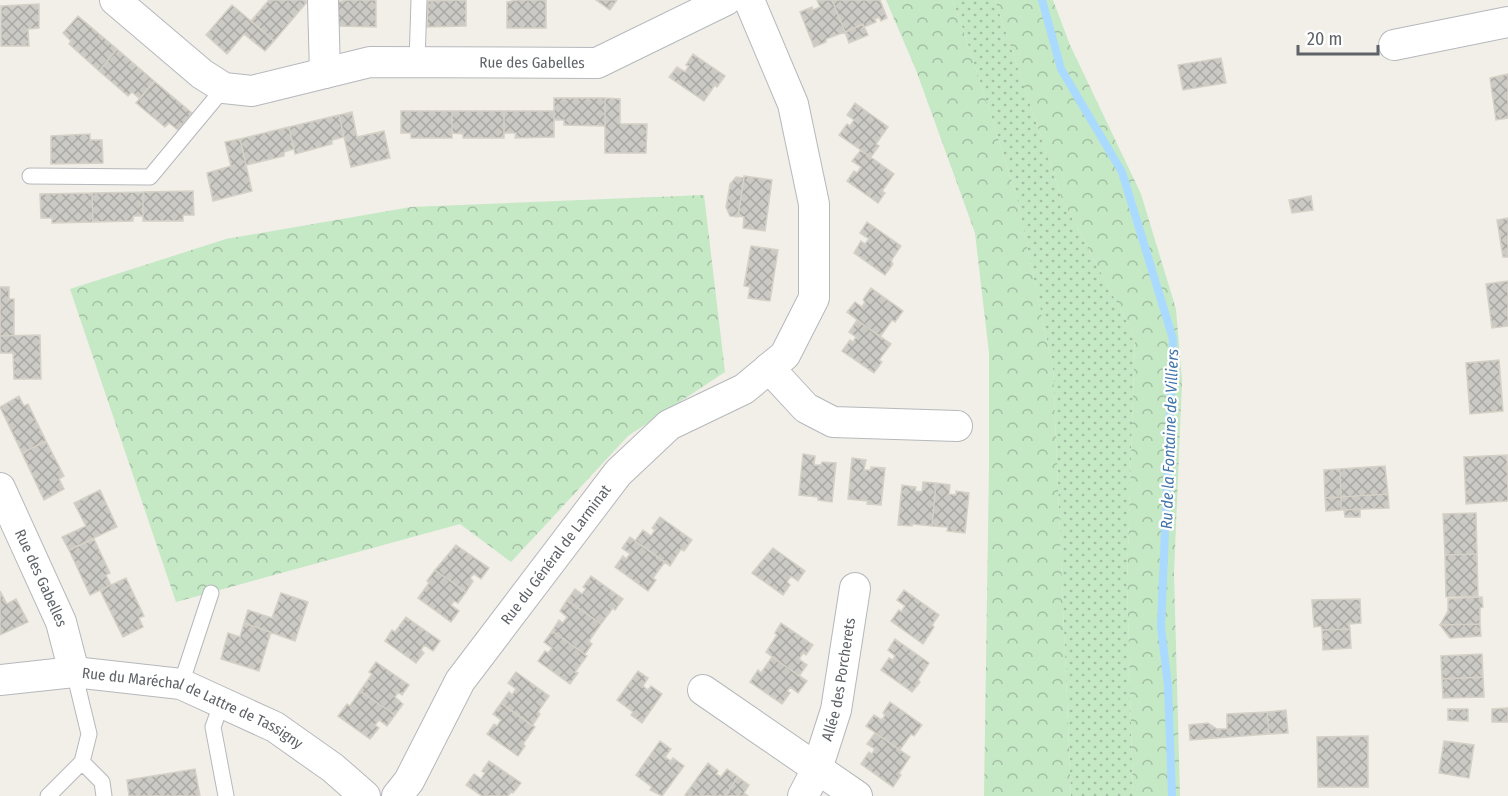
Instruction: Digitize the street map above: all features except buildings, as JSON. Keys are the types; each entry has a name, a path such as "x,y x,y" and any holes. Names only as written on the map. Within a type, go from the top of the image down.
{"street":[{"name":"Rue des Gabelles","path":"115,0 202,74 224,88 252,91 370,62 597,63 726,0"},
{"path":"323,0 325,73"},
{"name":"Rue du Général de Larminat","path":"397,796 409,781 460,681 618,473 669,425 744,389 785,355 814,298 814,204 793,104 749,0"},
{"path":"1394,45 1508,22"},
{"path":"769,368 806,408 833,422 957,426"},
{"name":"Rue des Gabelles","path":"0,488 61,622 74,672"},
{"name":"Allée des Porcherets","path":"803,796 817,769 836,710 855,588"},
{"name":"Rue du Maréchal de Lattre de Tassigny","path":"0,680 74,672 181,684 275,728 333,768 365,796"},
{"path":"703,690 857,796"}],"lane":[{"path":"417,62 419,0"},
{"path":"30,176 150,177 224,88"},
{"path":"181,684 211,593"},
{"path":"56,793 82,762 89,734 74,672"},
{"path":"222,702 213,728 226,796"},
{"path":"82,762 102,782 104,796"}],"green space":[{"path":"886,0 952,0 1016,194 1053,369 1071,796 984,796 989,353 975,233 916,70"},
{"path":"952,0 995,0 1062,199 1135,337 1127,581 1133,796 1071,796 1053,369 1016,194"},
{"path":"995,0 1053,0 1070,45 1141,194 1176,309 1182,381 1174,573 1180,796 1133,796 1127,581 1135,337 1062,199"},
{"path":"704,195 725,372 628,436 511,562 460,524 176,602 70,289 226,239 411,207"}],"waterway":[{"name":"Ru de la Fontaine de Villiers","path":"1042,0 1061,69 1122,172 1173,339 1161,627 1168,686 1172,796"}]}
